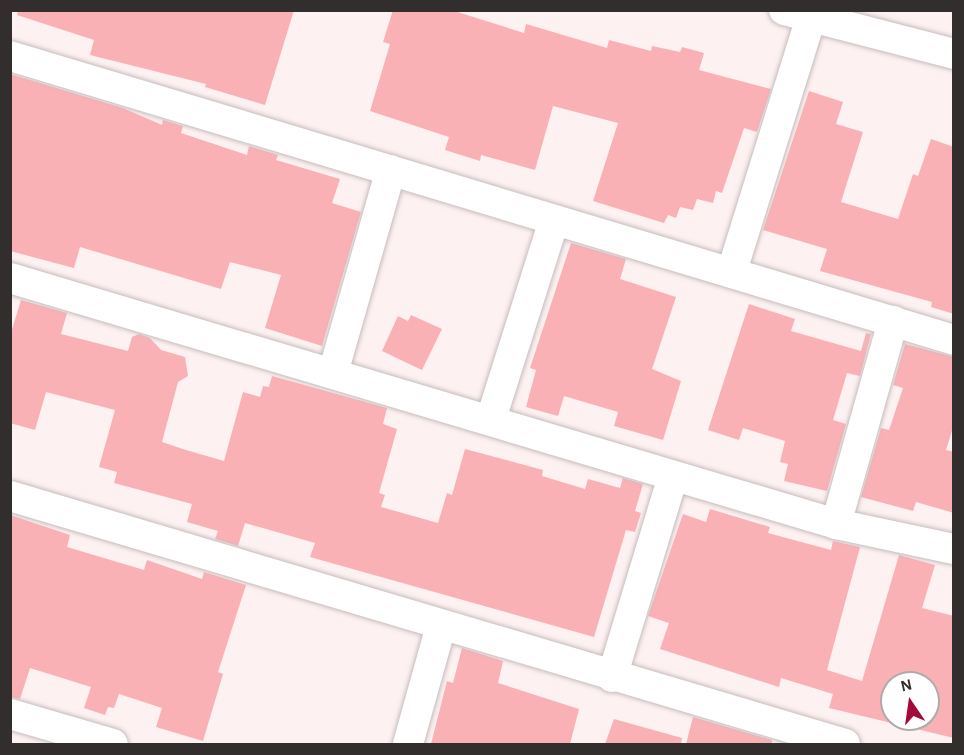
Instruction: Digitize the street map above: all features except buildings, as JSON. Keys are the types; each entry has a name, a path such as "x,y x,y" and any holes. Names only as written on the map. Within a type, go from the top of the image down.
{"street":[{"path":"732,271 798,14 954,54"},
{"path":"10,56 554,220 732,271 954,340"},
{"path":"333,373 391,170"},
{"path":"491,419 554,220"},
{"path":"10,278 491,419 836,524 954,549"},
{"path":"836,524 893,321"},
{"path":"612,677 673,476"},
{"path":"10,496 612,677 774,735 845,744"},
{"path":"408,744 441,626"},
{"path":"10,714 103,743"}]}
